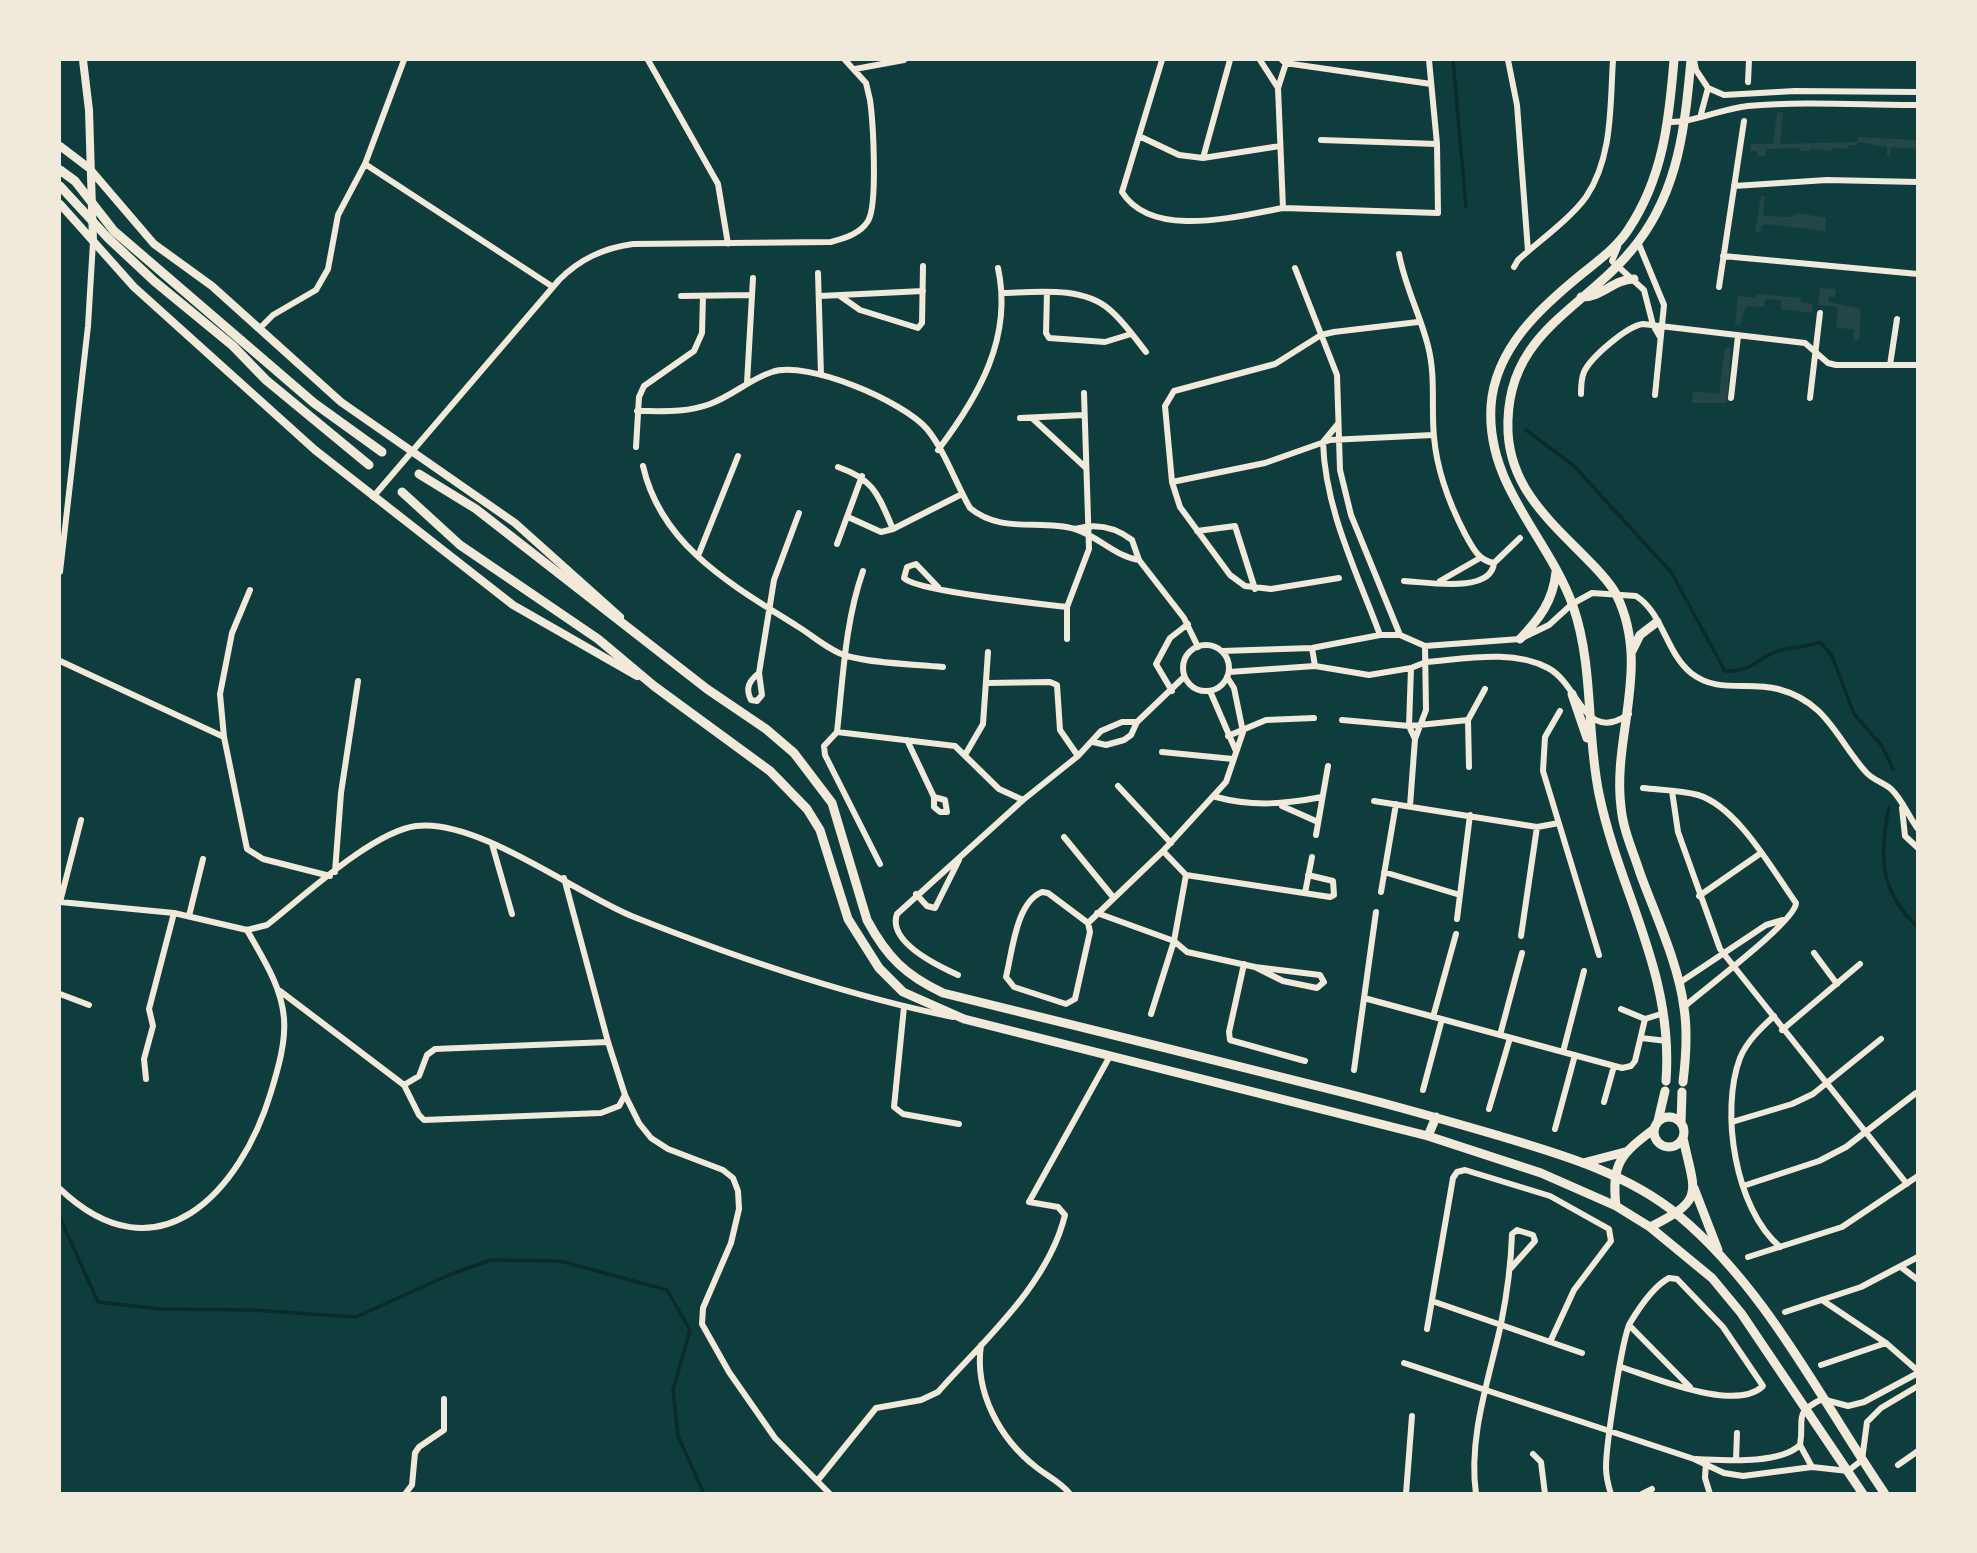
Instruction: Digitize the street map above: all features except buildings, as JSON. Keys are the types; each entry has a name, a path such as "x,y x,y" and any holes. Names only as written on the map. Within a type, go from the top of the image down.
{"main road":[{"path":"1590,747 1588,669 1572,604 1556,570 1520,513 1502,473 1495,450 1491,407 1497,372 1529,321 1626,234 1654,180 1669,122 1674,60"},
{"path":"1683,1082 1686,1054 1684,1007 1679,983 1621,807 1631,653 1616,593 1529,499 1520,482 1510,445 1509,410 1513,389 1522,366 1541,333 1615,267 1638,242 1665,197 1680,154 1693,60"},
{"path":"60,170 75,181 111,235 314,403 382,452"},
{"path":"62,189 233,346 265,380 369,465"},
{"path":"1581,298 1591,298 1616,282 1634,279"},
{"path":"419,474 476,509 707,689 766,729 794,753 832,803 842,828 867,920 890,957 904,971 943,993 1436,1117 1583,1163 1614,1177 1677,1214 1719,1252 1754,1294 1885,1493"},
{"path":"402,492 460,545 598,639 654,685 739,745 793,793 820,830 848,919 879,968 904,992 964,1020 1428,1136 1541,1172 1616,1206 1650,1227 1712,1278 1741,1313 1863,1493"},
{"path":"1520,639 1546,609 1555,588 1556,570"},
{"path":"1631,653 1640,635 1657,622"},
{"path":"1572,694 1590,747 1599,796 1665,1012 1668,1042 1666,1080"},
{"path":"1649,953 1666,947"},
{"path":"1668,1052 1686,1054"},
{"path":"1665,1091 1656,1125 1658,1143 1667,1147 1676,1145 1683,1138"},
{"path":"1682,1092 1681,1123 1694,1188 1719,1252"},
{"path":"1428,1136 1436,1117"},
{"path":"1616,1206 1614,1177 1625,1152 1656,1125 1672,1117 1681,1123"},
{"path":"1583,1163 1625,1152"},
{"path":"1650,1227 1683,1211 1694,1188"}],"street":[{"path":"60,572 88,326 93,242 89,110 83,60"},
{"path":"261,327 273,315 316,290 328,269 338,215 365,164 404,60"},
{"path":"648,60 718,184 728,244"},
{"path":"373,497 414,453 553,287 576,264 608,248 633,244 831,242 855,234 864,227 871,218 873,206 872,113 866,83 845,60"},
{"path":"855,69 904,60"},
{"path":"1162,60 1122,192 1128,202 1152,215 1184,221 1215,221 1283,208 1438,213 1437,144 1429,60"},
{"path":"1203,158 1230,60"},
{"path":"1259,60 1278,88"},
{"path":"1508,60 1517,105 1528,251"},
{"path":"1514,267 1585,198 1602,164 1609,127 1613,60"},
{"path":"1693,60 1708,88 1724,95 1917,92"},
{"path":"1748,82 1749,60"},
{"path":"1283,208 1278,88 1285,61 1431,84"},
{"path":"1700,115 1708,99 1708,88"},
{"path":"1847,91 1847,103"},
{"path":"1739,94 1740,107"},
{"path":"1669,122 1685,123 1700,115 1740,107 1847,103 1917,105"},
{"path":"1719,287 1744,121"},
{"path":"1139,136 1179,155 1203,158 1280,146"},
{"path":"1321,140 1437,144"},
{"path":"60,146 89,168 154,244 212,286 261,327 341,402 515,523 640,635"},
{"path":"365,164 553,287"},
{"path":"1734,186 1827,180 1917,182"},
{"path":"60,204 134,287 289,429 513,605 654,685"},
{"path":"1626,234 1612,256 1615,267 1634,279 1644,290 1653,325 1660,337"},
{"path":"1638,242 1648,269 1659,288 1664,329 1660,337 1655,395"},
{"path":"1399,254 1404,282 1427,344 1434,378 1433,435 1437,463 1451,507 1471,543 1480,558 1494,563"},
{"path":"1723,256 1917,274"},
{"path":"840,296 860,310 918,328 922,323 923,266"},
{"path":"939,450 974,401 987,376 995,351 1003,293 998,268"},
{"path":"1296,268 1337,375 1339,470 1350,515 1401,635"},
{"path":"1634,279 1648,269"},
{"path":"818,273 821,375"},
{"path":"747,383 753,278"},
{"path":"820,296 923,292"},
{"path":"1003,293 1047,292 1094,300 1110,309 1146,352"},
{"path":"1047,292 1049,338 1105,341 1131,334"},
{"path":"681,296 752,295"},
{"path":"636,447 637,411 644,386 694,351 702,333 702,296"},
{"path":"1810,398 1820,313"},
{"path":"1890,365 1897,319"},
{"path":"1339,578 1255,589 1230,575 1181,507 1172,482 1165,406 1174,391 1275,364 1321,335 1419,322"},
{"path":"1581,394 1583,374 1597,355 1637,325 1805,343 1828,363 1836,365 1917,365"},
{"path":"1731,398 1738,337"},
{"path":"637,411 687,411 713,403 747,383 787,368 821,375 885,400 909,414 927,429 962,494 981,517 996,523 1075,529 1090,525 1123,534 1136,547 1139,560 1188,624 1198,647"},
{"path":"1067,639 1067,607 1089,549 1090,537 1084,393"},
{"path":"1020,418 1083,415"},
{"path":"1032,418 1085,467"},
{"path":"1337,425 1323,442 1323,460 1341,535 1380,635"},
{"path":"1172,482 1265,463 1337,439 1433,435"},
{"path":"698,556 738,456"},
{"path":"643,466 655,506 670,528 698,556 750,597 845,656 943,667"},
{"path":"838,467 862,476 877,492 893,529"},
{"path":"837,544 862,476"},
{"path":"848,517 881,532 893,529 962,494"},
{"path":"758,673 774,580 799,513"},
{"path":"1197,531 1235,526 1255,589"},
{"path":"1075,529 1129,558 1139,560"},
{"path":"1404,581 1469,583 1486,579 1493,571 1494,563 1520,538"},
{"path":"1438,582 1480,558"},
{"path":"938,587 922,567 916,564 907,567 904,578 908,582 971,595 1067,607"},
{"path":"863,571 853,598 837,732 824,746 825,755 880,864"},
{"path":"1361,582 1378,577"},
{"path":"250,590 232,633 220,694 224,737 247,849 263,859 332,874"},
{"path":"1222,652 1312,648 1380,635 1401,635 1425,646 1520,639 1549,625 1572,604 1592,593 1636,596 1645,601 1682,665 1705,682 1720,687 1752,685 1777,689 1812,705 1838,730 1864,771 1890,788 1917,829"},
{"path":"1172,691 1156,664 1160,652 1170,638 1188,624"},
{"path":"1088,923 1048,893 1037,894 1022,917 1006,977 1009,983 1066,1004 1071,1003 1075,999 1088,944 1088,923 1216,797 1226,782 1242,732 1234,688 1228,675 1227,657 1211,646 1198,647 1188,654 1183,665 1184,677 1190,686 1210,691"},
{"path":"1409,806 1415,739 1426,710 1425,646"},
{"path":"1312,648 1315,666"},
{"path":"965,755 981,732 988,652"},
{"path":"1210,691 1228,675 1315,666 1355,675 1411,668 1426,662 1529,660 1550,669 1589,715 1607,724 1629,713"},
{"path":"60,661 224,737"},
{"path":"1411,668 1409,726 1415,739"},
{"path":"1093,742 1106,745 1131,735 1137,722 1184,677"},
{"path":"332,874 358,681"},
{"path":"987,683 1050,682 1057,685 1060,730 1078,756"},
{"path":"1469,767 1468,720 1485,689"},
{"path":"1210,691 1236,751"},
{"path":"1560,711 1545,737 1543,771 1599,955"},
{"path":"1228,736 1266,720 1314,718"},
{"path":"1342,720 1409,726 1468,720"},
{"path":"958,975 919,956 896,925 897,914 1023,800 1078,756 1101,731 1110,725 1137,722"},
{"path":"837,732 942,742 955,746 999,789 1023,800"},
{"path":"907,740 934,797"},
{"path":"1162,752 1233,759"},
{"path":"1316,835 1328,766"},
{"path":"1118,786 1171,843"},
{"path":"1643,788 1699,795 1718,805 1761,853 1796,903 1795,912 1785,919 1766,925 1679,983"},
{"path":"1672,791 1678,832 1699,896 1723,954 1907,1184"},
{"path":"1216,797 1241,804 1280,805 1322,797"},
{"path":"1374,801 1537,827 1559,823"},
{"path":"1381,892 1396,804"},
{"path":"1280,805 1318,822"},
{"path":"1902,806 1905,836 1917,848"},
{"path":"1457,919 1470,816"},
{"path":"81,820 60,902 174,913 247,930 267,925 379,841 417,826 437,827 492,844 564,878 631,916 796,975 904,1007 964,1020"},
{"path":"1521,936 1537,827"},
{"path":"1065,837 1113,897"},
{"path":"492,844 512,914"},
{"path":"1163,851 1186,875 1330,897 1336,891 1329,878 1308,876"},
{"path":"1699,896 1761,853"},
{"path":"916,894 931,908 937,906 961,857"},
{"path":"1305,893 1312,858"},
{"path":"189,916 203,859"},
{"path":"1384,873 1460,895"},
{"path":"1151,1014 1174,941 1186,875"},
{"path":"564,878 608,1042 625,1095 639,1123 652,1138 685,1157 712,1164 733,1178 738,1191 739,1209 731,1243 700,1315 702,1324 729,1372 775,1438 830,1493"},
{"path":"1354,1070 1376,912"},
{"path":"146,1079 144,1059 153,1026 149,1009 174,913"},
{"path":"1097,913 1174,941 1187,952 1255,967 1320,975 1324,982 1317,988 1283,981 1255,967"},
{"path":"1684,1007 1774,934 1785,919"},
{"path":"60,1189 84,1210 101,1219 117,1225 147,1227 171,1223 194,1213 218,1193 237,1171 265,1113 284,1036 280,992 247,930"},
{"path":"1433,1017 1456,934"},
{"path":"1500,1035 1522,953"},
{"path":"1814,953 1837,984"},
{"path":"1244,964 1229,1032 1230,1040 1305,1061"},
{"path":"1782,1030 1860,964"},
{"path":"1563,1052 1584,971"},
{"path":"280,992 404,1085 419,1115 432,1122 601,1113 619,1106 625,1095"},
{"path":"60,994 89,1005"},
{"path":"1364,998 1614,1066 1631,1066 1645,1019"},
{"path":"904,1007 894,1107 903,1114 959,1125"},
{"path":"1620,1009 1645,1019 1665,1012"},
{"path":"1774,1016 1758,1031 1741,1057 1734,1080 1732,1122 1735,1154 1743,1186 1760,1227 1780,1247"},
{"path":"1423,1090 1442,1019"},
{"path":"1489,1109 1510,1038"},
{"path":"1641,1038 1668,1042"},
{"path":"1732,1122 1792,1104 1826,1084 1881,1039"},
{"path":"404,1085 419,1076 427,1055 435,1049 608,1042"},
{"path":"1555,1129 1575,1055"},
{"path":"818,1480 876,1408 930,1397 1027,1291 1062,1227 1065,1215 1063,1210 1029,1202 1110,1056"},
{"path":"1604,1102 1614,1066"},
{"path":"1743,1186 1819,1161 1865,1133 1916,1093"},
{"path":"1427,1329 1452,1178 1457,1172 1465,1170 1549,1196 1609,1229 1612,1234 1611,1241 1574,1290 1550,1342"},
{"path":"1748,1257 1842,1227 1917,1176"},
{"path":"1476,1493 1473,1475 1485,1389 1501,1325 1514,1231 1533,1235 1535,1241 1511,1268"},
{"path":"1785,1312 1822,1300 1901,1267 1917,1256"},
{"path":"1901,1267 1917,1280"},
{"path":"1611,1493 1606,1468 1610,1431 1621,1367 1629,1325 1661,1282 1668,1278 1677,1279 1723,1327 1763,1387 1746,1395 1731,1396 1691,1388 1621,1367"},
{"path":"1812,1467 1800,1445 1800,1418 1805,1408 1822,1399 1848,1406 1864,1402 1917,1372 1886,1343 1822,1300"},
{"path":"1432,1301 1582,1353"},
{"path":"1629,1325 1691,1388"},
{"path":"981,1343 979,1371 983,1388 1003,1433 1017,1451 1070,1493"},
{"path":"1821,1365 1886,1343"},
{"path":"1404,1363 1743,1476 1812,1467 1848,1471 1862,1460 1867,1422 1881,1408 1917,1386"},
{"path":"404,1493 412,1485 412,1460 419,1447 444,1430 444,1399"},
{"path":"1406,1493 1412,1416"},
{"path":"1736,1460 1738,1433"},
{"path":"1706,1462 1775,1456 1791,1452 1800,1445"},
{"path":"1898,1465 1917,1451"},
{"path":"1533,1454 1541,1462 1545,1493"},
{"path":"1706,1462 1705,1478 1710,1493"},
{"path":"1642,1493 1652,1489"}],"shaded area":[{"path":"1783,112 1780,144 1857,142 1858,137 1917,140 1917,149 1891,147 1890,156 1887,156 1887,147 1858,142 1858,145 1848,145 1847,149 1832,148 1831,151 1810,148 1809,151 1801,151 1800,148 1766,149 1765,156 1757,156 1757,151 1750,151 1751,144 1773,144 1777,113"},
{"path":"1761,196 1765,196 1763,216 1790,217 1798,213 1826,218 1825,231 1767,224 1761,226 1760,233 1755,232"},
{"path":"1820,288 1836,289 1835,297 1829,296 1828,302 1861,309 1859,340 1853,339 1854,330 1836,327 1838,307 1818,305"},
{"path":"1757,294 1801,298 1801,302 1813,304 1812,313 1781,309 1781,300 1765,299 1764,307 1746,306 1740,325 1735,325 1738,296 1756,298"},
{"path":"1725,347 1731,348 1727,403 1692,403 1693,391 1719,394"}],"waterway":[{"path":"1453,60 1466,207"},
{"path":"1526,430 1573,465 1671,572 1725,671 1743,669 1781,650 1820,642 1832,656 1854,714 1882,746 1893,769"},
{"path":"1889,807 1883,857 1885,872 1896,900 1918,927"},
{"path":"60,1218 98,1302 160,1309 252,1310 356,1317 449,1275 491,1260 560,1261 667,1290 690,1330 673,1390 678,1436 704,1494"}]}
